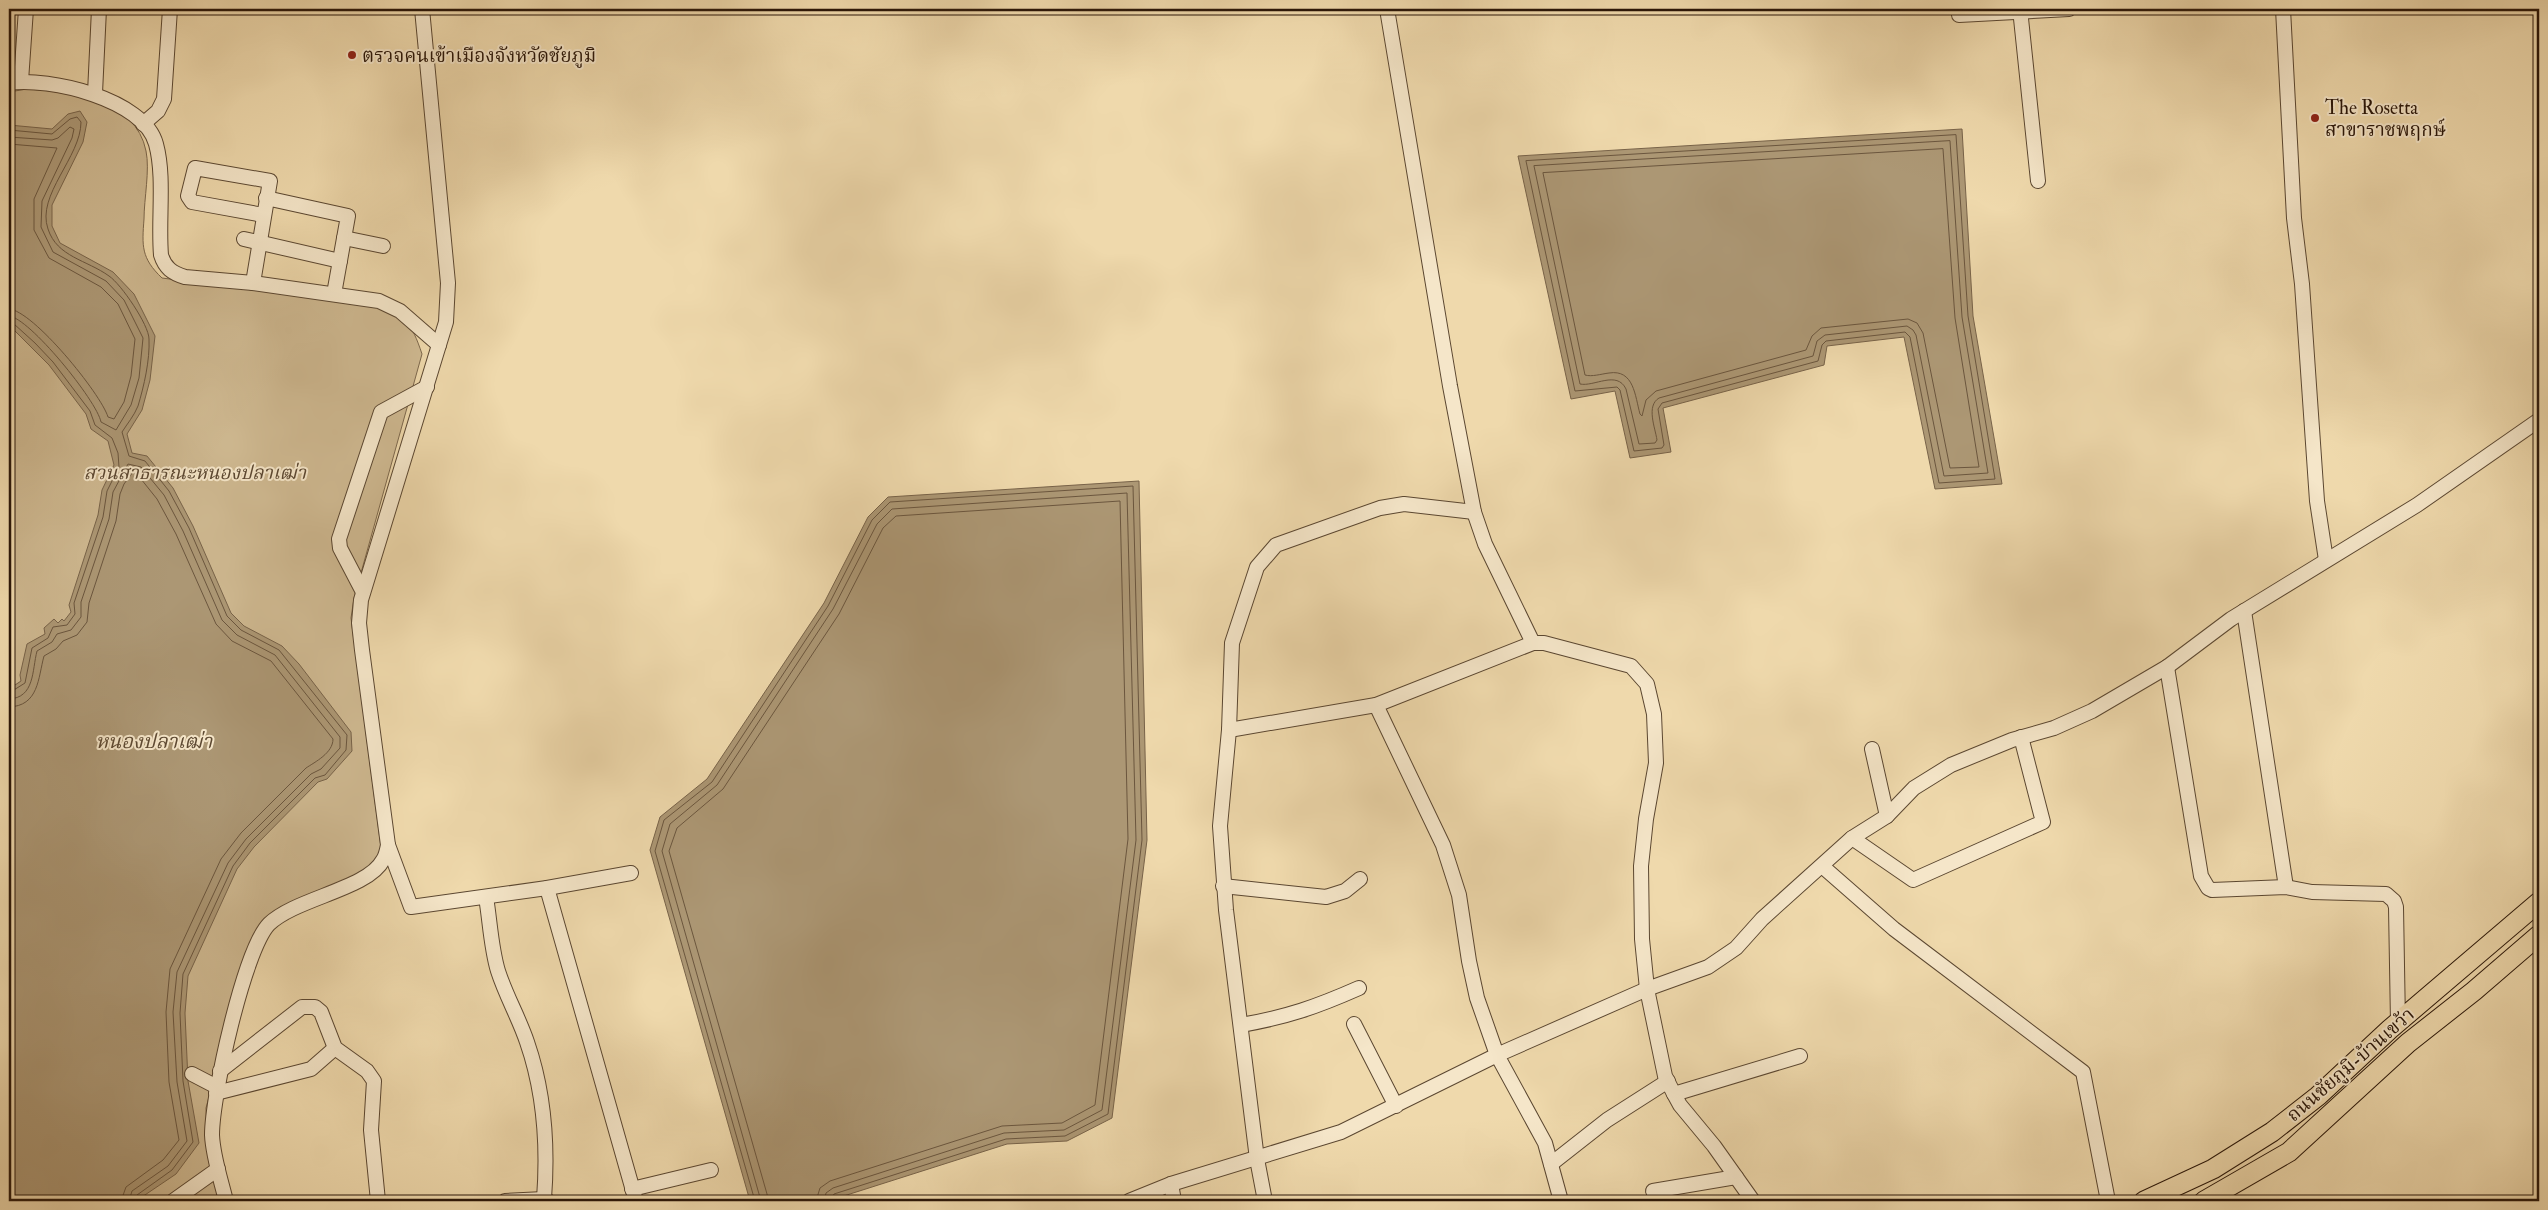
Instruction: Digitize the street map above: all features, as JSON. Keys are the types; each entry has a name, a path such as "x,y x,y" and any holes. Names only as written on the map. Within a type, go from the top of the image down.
{"main road":[{"name":"ถนนชัยภูมิ-บ้านเขว้า","path":"2144,1201 2213,1169 2272,1132 2318,1096 2398,1023 2539,902"},
{"name":"ถนนชัยภูมิ-บ้านเขว้า","path":"2204,1201 2288,1152 2408,1043 2474,991 2539,935"}],"street":[{"path":"26,9 15,82 60,85 94,93 143,124 156,143 159,172 160,240 164,266 174,273 185,277 253,283 379,301 400,311 439,345"},
{"path":"94,93 98,9"},
{"path":"143,124 158,112 164,99 170,9"},
{"path":"422,9 448,283 447,314 427,387 363,592 359,623 388,845 411,907 547,888 631,873"},
{"path":"1387,9 1450,386 1474,512 1485,544 1533,643"},
{"path":"1959,15 2021,10 2069,9"},
{"path":"2283,9 2294,218 2302,284 2317,501 2326,560"},
{"path":"2021,10 2038,181"},
{"path":"253,283 270,181 194,168 188,196 192,202 264,215"},
{"path":"266,198 348,216 334,294"},
{"path":"344,238 383,246"},
{"path":"244,239 340,261"},
{"path":"363,592 340,548 339,539 381,412 427,387"},
{"path":"1130,1201 1171,1184 1341,1132 1496,1055 1647,989 1708,967 1736,948 1762,919 1852,838 1887,816 1914,788 1951,765 2021,737 2054,728 2092,711 2167,667 2244,611 2417,505 2539,420"},
{"path":"1265,1201 1257,1159 1224,886 1220,826 1229,730 1232,643 1257,567 1276,545 1388,506 1404,504 1474,512"},
{"path":"2244,611 2286,887"},
{"path":"1229,730 1376,705 1533,643 1544,642 1631,666 1647,684 1654,714 1656,763 1646,819 1641,866 1642,939 1647,989 1668,1081 1674,1094 1680,1105 1714,1146 1753,1201"},
{"path":"2167,667 2200,867 2205,885 2212,890 2286,887 2312,892 2381,892 2386,894 2394,902 2398,1023"},
{"path":"1376,705 1443,845 1459,896 1468,962 1477,998 1496,1055 1545,1143 1561,1201"},
{"path":"1852,838 1913,880 2043,822 2021,737"},
{"path":"1872,749 1887,816"},
{"path":"217,1201 212,1136 216,1090 250,959 269,925 288,910 369,875 383,861 388,845"},
{"path":"1822,866 1894,929 2083,1072 2108,1201"},
{"path":"1224,886 1326,897 1345,891 1360,878"},
{"path":"547,888 634,1195 711,1170"},
{"path":"486,897 498,971 528,1043 545,1135 546,1200 508,1201"},
{"path":"1241,1025 1287,1016 1321,1005 1359,988"},
{"path":"220,1071 302,1007 315,1007 321,1012 335,1048 367,1071 374,1081 371,1130 378,1201"},
{"path":"1354,1024 1396,1106"},
{"path":"192,1074 216,1090 311,1069 335,1048"},
{"path":"1674,1094 1800,1056"},
{"path":"1551,1164 1607,1120 1668,1081"},
{"path":"173,1201 214,1172"},
{"path":"214,1172 226,1201"},
{"path":"1652,1191 1736,1177"},
{"path":"1171,1184 1174,1201"}],"green space":[{"name":"สวนสาธารณะหนองปลาเฒ่า","path":"27,89 81,96 99,102 115,109 129,120 140,134 147,159 144,251 150,264 162,278 376,306 395,315 411,328 422,354 354,598 351,618 382,855 371,869 287,906 247,956 206,1108 207,1141 220,1201 9,1201 9,92"}],"water":[{"name":"หนองปลาเฒ่า","path":"80,111 87,122 83,142 52,205 52,226 60,243 113,272 134,294 155,336 150,380 142,410 127,434 132,453 147,456 173,488 193,526 231,613 244,626 282,646 299,664 351,732 352,751 327,779 318,782 254,847 237,869 188,976 185,1013 188,1081 199,1143 176,1174 136,1201 9,1201 9,689 21,681 20,675 27,644 45,634 44,628 54,619 58,623 62,619 64,621 71,612 69,605 98,515 102,490 114,465 108,441 91,429 86,414 49,365 9,325 9,125 52,129 68,114"},
{"path":"1962,129 1973,316 2002,484 1935,489 1904,337 1827,346 1824,365 1663,408 1671,452 1630,458 1615,391 1571,399 1518,156"},
{"path":"1139,481 1147,840 1112,1118 1067,1141 1007,1144 828,1201 750,1201 650,850 660,817 707,779 824,603 868,517 888,497"}],"place":[{"name":"ตรวจคนเข้าเมืองจังหวัดชัยภูมิ","path":"352,55"},
{"name":"The Rosetta สาขาราชพฤกษ์","path":"2315,118"}]}
